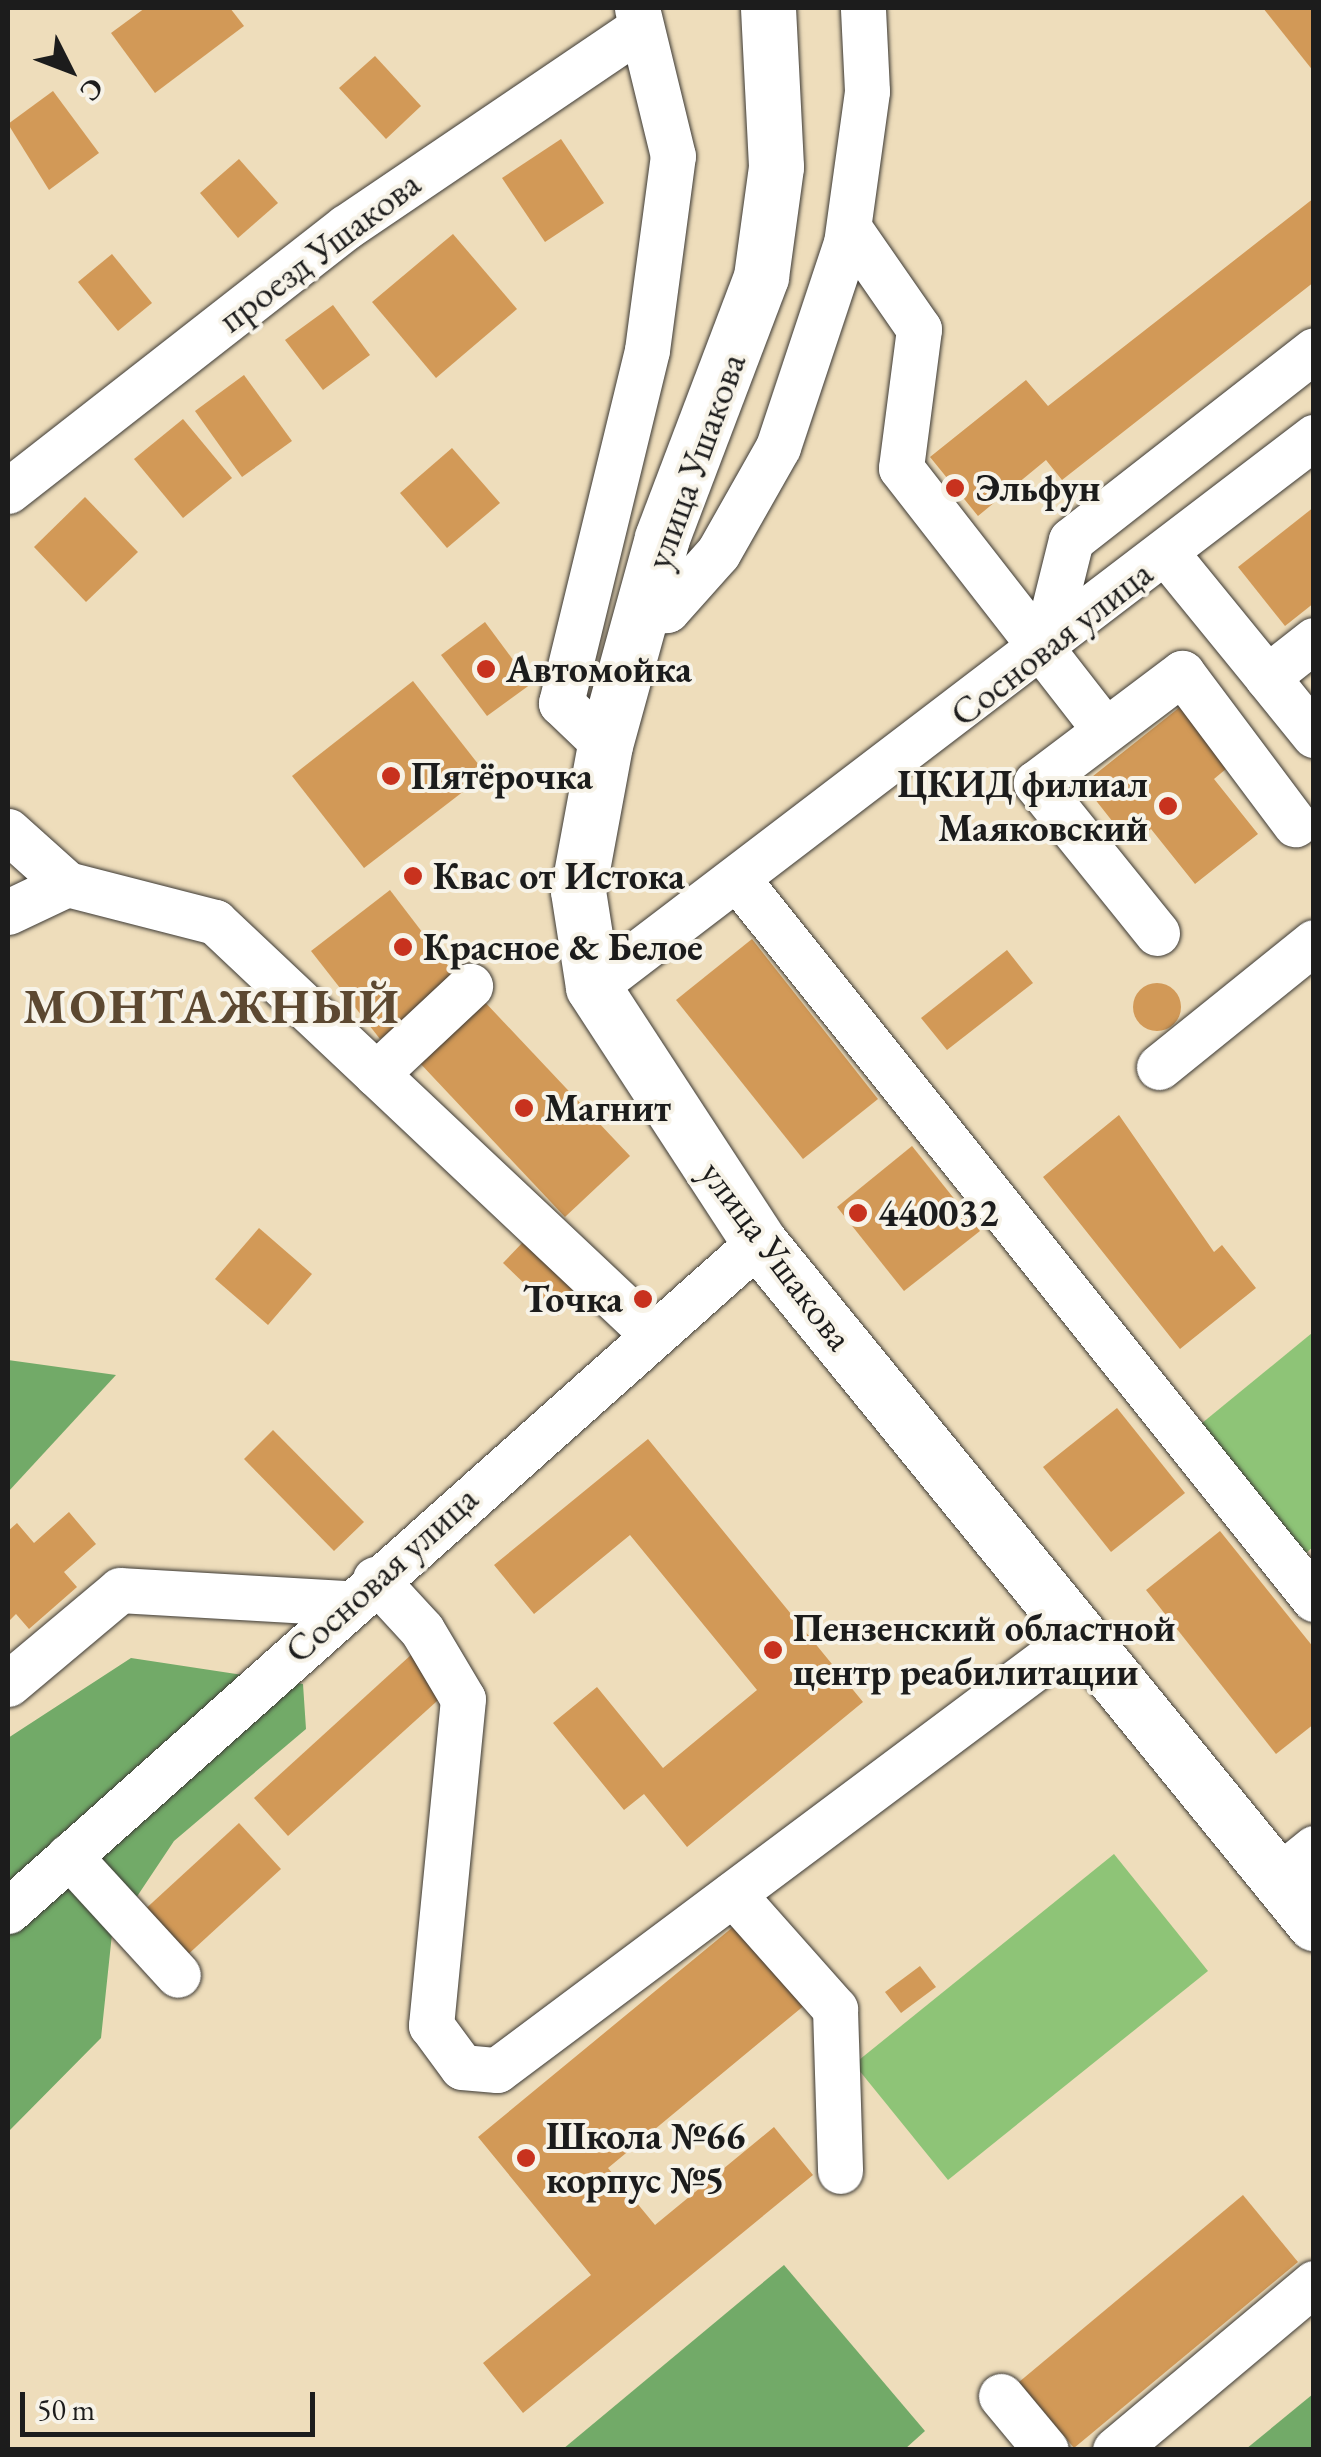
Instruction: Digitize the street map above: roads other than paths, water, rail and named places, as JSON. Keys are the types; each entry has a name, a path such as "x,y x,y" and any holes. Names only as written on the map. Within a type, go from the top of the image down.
{"main road":[{"name":"улица Ушакова","path":"768,8 776,167 761,277 710,427 662,538 605,745 578,891 593,987 759,1242 1079,1634 1296,1863 1314,1923"}],"street":[{"path":"662,538 652,611 667,610 718,554 778,447 849,228 867,92 863,8"},
{"path":"605,745 561,704 647,350 674,156 639,17"},
{"name":"проезд Ушакова","path":"8,490 346,227 639,17"},
{"path":"849,228 920,329 901,468 1105,730"},
{"path":"647,350 646,438 663,454 710,427"},
{"path":"1044,648 1070,540 1314,350"},
{"name":"Сосновая улица","path":"593,987 740,881 1314,437"},
{"path":"1166,553 1314,735"},
{"path":"1266,677 1314,640"},
{"path":"1157,933 1036,783 1182,673 1296,824"},
{"path":"8,831 66,884 215,922 650,1331"},
{"path":"740,881 1314,1599"},
{"path":"8,912 66,884"},
{"path":"1159,1067 1314,942"},
{"path":"376,1074 470,986"},
{"name":"Сосновая улица","path":"8,1911 650,1331 759,1242"},
{"path":"8,1684 120,1590 362,1591 422,1630 463,1699 431,2025 462,2067 498,2070 1079,1634"},
{"path":"69,1856 178,1975"},
{"path":"733,1894 835,2009 840,2171"},
{"path":"1115,2450 1314,2283"},
{"path":"1001,2396 1046,2450"}],"place":[{"name":"Эльфун","path":"955,488"},
{"name":"Автомойка","path":"486,669"},
{"name":"Пятёрочка","path":"391,776"},
{"name":"ЦКИД филиал Маяковский","path":"1168,806"},
{"name":"Квас от Истока","path":"413,876"},
{"name":"Красное & Белое","path":"403,947"},
{"name":"Магнит","path":"524,1108"},
{"name":"440032","path":"858,1213"},
{"name":"Точка","path":"643,1299"},
{"name":"Пензенский областной центр реабилитации","path":"773,1650"},
{"name":"Школа №66 корпус №5","path":"526,2158"}],"district":[{"name":"МОНТАЖНЫЙ","path":"212,1007"}]}
